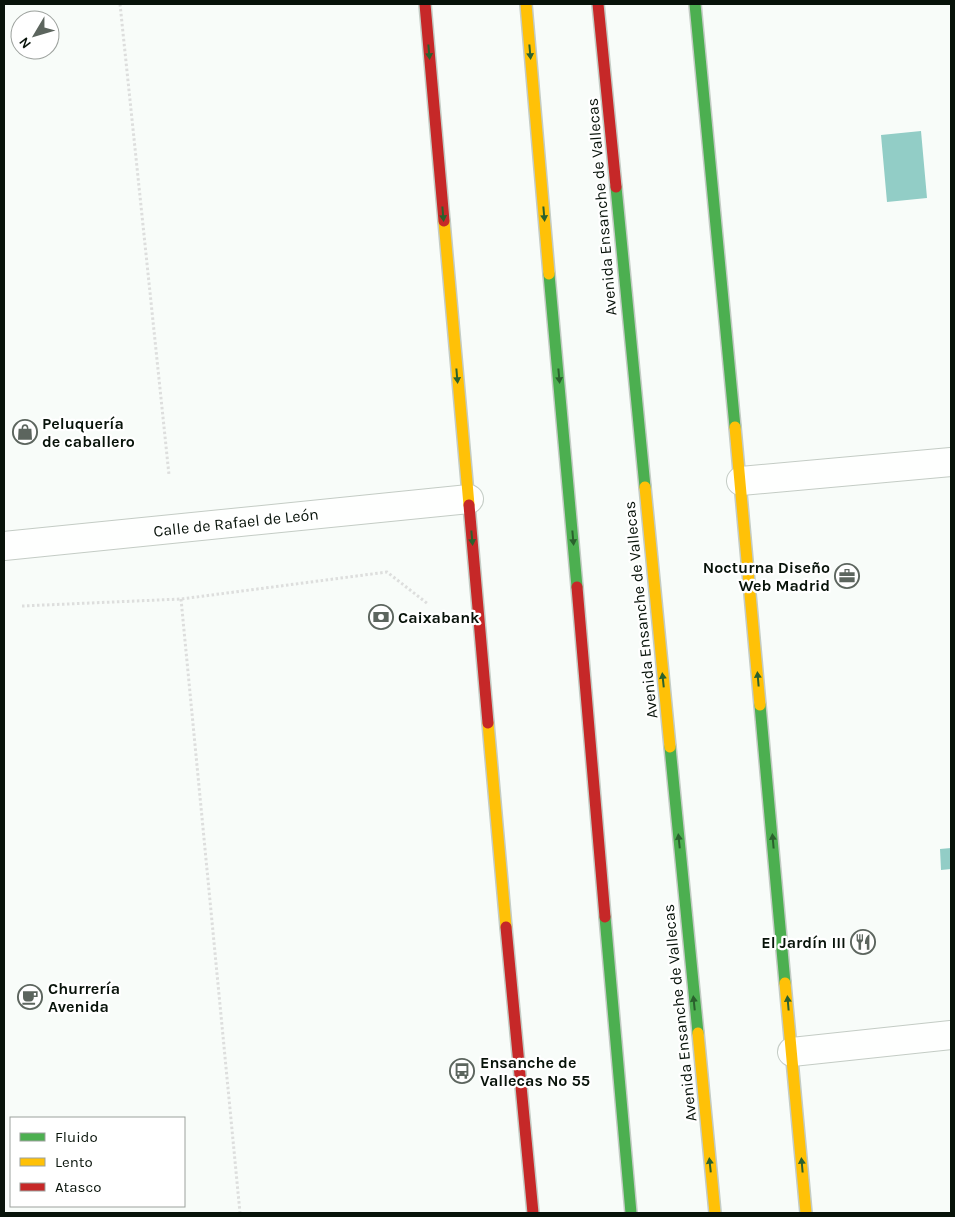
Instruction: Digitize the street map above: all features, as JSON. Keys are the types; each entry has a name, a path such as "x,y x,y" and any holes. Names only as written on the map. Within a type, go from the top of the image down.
{"street":[{"path":"425,4 533,1213"},
{"path":"526,4 631,1213"},
{"name":"Avenida Ensanche de Vallecas","path":"598,4 715,1213"},
{"path":"695,4 741,482 806,1213"},
{"path":"741,482 951,462"},
{"name":"Calle de Rafael de León","path":"4,546 469,499"},
{"path":"792,1052 951,1035"}],"path":[{"path":"120,4 169,475"},
{"path":"22,606 181,599 387,572 428,604"},
{"path":"181,599 240,1213"}],"water":[{"path":"921,131 927,198 887,202 881,135"},
{"path":"951,848 951,869 941,870 940,849"}],"traffic: fast":[{"path":"695,4 735,427"},
{"path":"616,187 645,487"},
{"path":"549,274 577,587"},
{"path":"760,705 785,983"},
{"path":"670,747 698,1033"},
{"path":"605,917 631,1213"}],"traffic: slow":[{"path":"526,4 549,274"},
{"path":"444,221 469,505"},
{"path":"735,427 760,705"},
{"path":"645,487 670,747"},
{"path":"488,723 506,927"},
{"path":"785,983 806,1213"},
{"path":"698,1033 715,1213"}],"traffic: jam":[{"path":"425,4 444,221"},
{"path":"598,4 616,187"},
{"path":"469,505 488,723"},
{"path":"577,587 605,917"},
{"path":"506,927 533,1213"}],"place":[{"name":"Peluquería de caballero","path":"25,432"},
{"name":"Nocturna Diseño Web Madrid","path":"847,576"},
{"name":"Caixabank","path":"381,617"},
{"name":"El Jardín III","path":"863,942"},
{"name":"Churrería Avenida","path":"30,997"},
{"name":"Ensanche de Vallecas Nº 55","path":"462,1071"}]}
